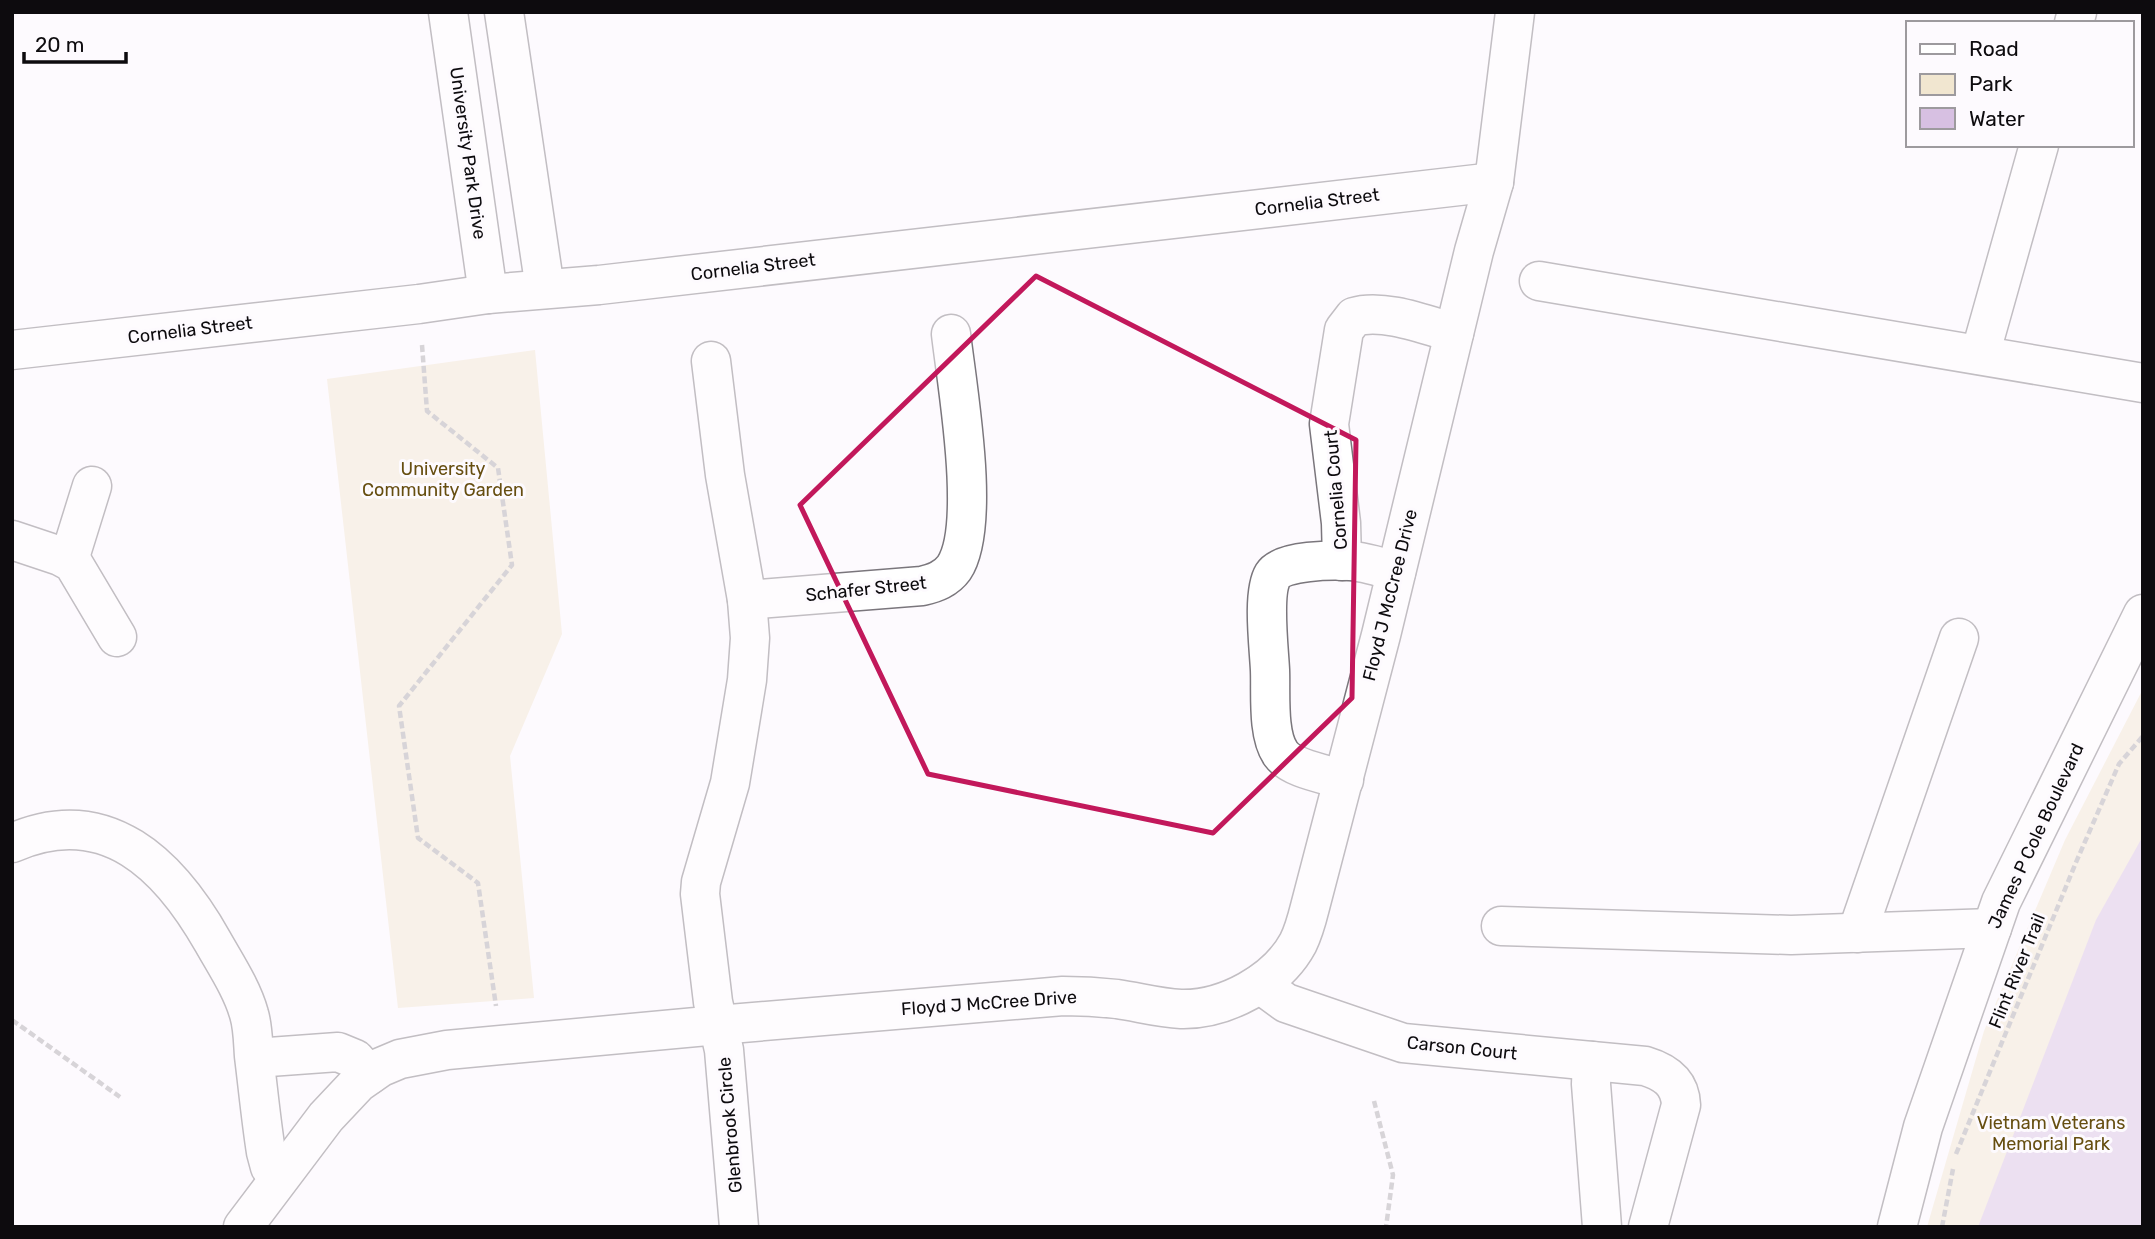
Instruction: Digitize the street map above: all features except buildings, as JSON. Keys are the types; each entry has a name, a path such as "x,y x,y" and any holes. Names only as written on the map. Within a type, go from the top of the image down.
{"street":[{"name":"University Park Drive","path":"448,12 488,293"},
{"path":"504,12 545,289"},
{"name":"Floyd J McCree Drive","path":"243,1227 339,1103 369,1075 400,1059 433,1052 718,1024 1063,996 1097,997 1195,1009 1225,1001 1259,984 1285,960 1297,944 1304,928 1344,780 1474,251 1494,182 1514,12"},
{"path":"1980,355 2038,147"},
{"name":"Cornelia Street","path":"12,350 419,304 488,293 599,285 1494,182"},
{"path":"1539,281 2143,383"},
{"name":"Cornelia Court","path":"1342,561 1341,523 1329,424 1344,330 1354,317 1371,314 1454,333"},
{"name":"Schafer Street","path":"747,600 922,586 941,580 953,569 958,561 964,536 968,479 951,334"},
{"path":"711,361 730,507 750,624 750,652 730,783 701,882 700,894 718,1024"},
{"path":"75,569 92,486"},
{"path":"12,540 75,569 117,637"},
{"name":"Cornelia Court","path":"1344,780 1296,765 1287,760 1278,748 1272,726 1267,610 1270,581 1280,568 1302,563 1342,561 1368,564 1396,572"},
{"name":"James P Cole Boulevard","path":"1897,1227 1923,1128 2001,902 2143,614"},
{"path":"1857,933 1959,638"},
{"path":"12,843 65,831 100,834 127,844 154,864 200,918 234,979 249,1013 266,1152 270,1167 279,1178"},
{"path":"1502,926 1791,935 1992,928"},
{"name":"Carson Court","path":"1259,984 1286,1003 1403,1043 1645,1066 1658,1070 1671,1079 1681,1097 1679,1115 1648,1227"},
{"name":"Glenbrook Circle","path":"718,1024 726,1076 739,1227"},
{"path":"255,1058 338,1052 355,1059 369,1075"},
{"path":"1592,1061 1591,1084 1602,1227"}],"path":[{"path":"422,345 427,411 498,468 512,565 399,706 418,838 478,883 496,1006"},
{"name":"Flint River Trail","path":"1942,1227 1955,1158 2119,764 2143,736"},
{"path":"12,1020 120,1097"},
{"path":"1374,1101 1392,1175 1386,1227"}],"highlighted area":[{"path":"1036,276 1356,440 1352,698 1213,833 928,774 800,505"}],"green space":[{"name":"University Community Garden","path":"535,350 562,634 510,756 534,998 398,1008 327,379"},
{"name":"Vietnam Veterans Memorial Park","path":"2143,689 2143,1227 1927,1227 1984,1031 2065,840"}],"water":[{"path":"2143,836 2143,1227 1978,1227 2096,920"}]}
